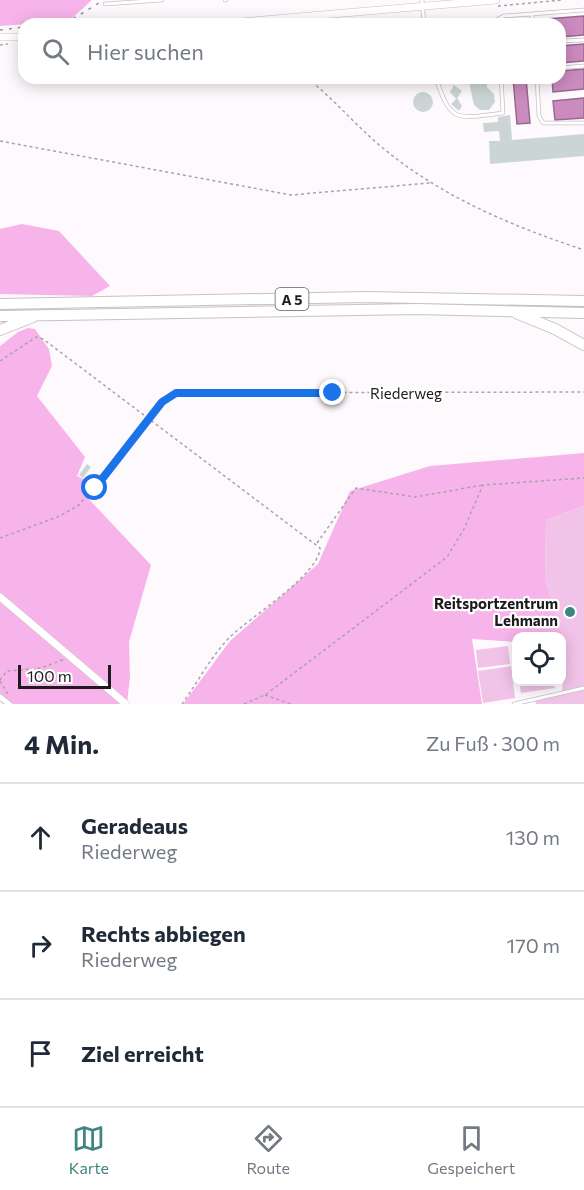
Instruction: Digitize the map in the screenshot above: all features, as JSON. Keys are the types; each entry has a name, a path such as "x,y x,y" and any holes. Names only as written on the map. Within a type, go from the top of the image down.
{"highway":[{"name":"A 5","path":"0,304 365,297 584,301"},
{"name":"A 5","path":"0,316 507,310 584,313"},
{"path":"507,310 555,329 584,345"},
{"path":"0,330 37,315"}],"street":[{"path":"276,18 422,3 495,0"},
{"path":"0,37 18,37"},
{"path":"0,597 69,657 108,686 126,704"},
{"path":"0,697 9,704"}],"lane":[{"path":"105,4 162,0"},
{"path":"422,3 423,18"},
{"path":"500,18 584,10"},
{"path":"532,14 532,18"},
{"path":"566,41 584,40"},
{"path":"566,68 584,66"},
{"path":"438,84 447,107 453,114 464,117 503,112 501,84"},
{"path":"537,84 539,116 543,123 584,123"},
{"path":"514,704 584,688"}],"path":[{"path":"529,4 562,0"},
{"path":"313,84 355,125 430,183 502,221 584,250"},
{"path":"0,141 291,195 430,183"},
{"path":"0,361 36,337 43,339 317,544 320,552 315,564 276,600 230,637 182,704"},
{"name":"Riederweg","path":"0,538 60,516 79,505 162,402 176,393 584,392"},
{"path":"317,544 356,488 415,497 483,485 584,478"},
{"path":"244,704 265,695 447,556 464,529 483,485"},
{"path":"9,696 0,681 7,671 41,668 69,657"},
{"path":"265,695 291,704"}],"shaded area":[{"path":"0,0 92,0 72,18 18,18 18,25 0,26"},
{"path":"584,16 584,35 566,36 566,18 559,18"},
{"path":"584,44 584,61 566,62 566,46"},
{"path":"584,69 584,89 553,92 552,84 566,84 566,70"},
{"path":"514,84 527,84 530,123 517,124"},
{"path":"584,98 584,118 555,120 553,101"},
{"path":"22,224 59,231 110,286 92,296 0,294 0,229"},
{"path":"28,328 35,329 49,349 52,366 37,396 85,457 77,476 89,482 91,488 85,495 151,565 129,642 130,676 127,704 14,704 0,693 0,346 18,332"},
{"path":"584,453 584,506 546,520 545,579 562,632 512,632 512,642 472,639 482,704 183,704 230,641 318,564 350,491 430,466"},
{"name":"Reitsportzentrum Lehmann","path":"584,506 584,704 536,704 535,700 562,692 563,686 566,686 566,632 562,632 545,579 546,520"},
{"path":"508,646 510,664 478,668 476,650"},
{"path":"511,666 515,698 483,703 478,671"},
{"path":"520,686 555,686 555,688 521,693"}],"building":[{"path":"469,84 487,84 494,94 495,102 489,110 480,110 474,105"},
{"path":"454,85 462,91 457,98 462,106 459,111 451,104 456,99 450,92"},
{"path":"419,92 427,92 433,98 433,106 427,112 419,112 413,106 413,98"},
{"path":"510,115 512,140 584,134 584,156 490,164 489,141 500,141 499,131 484,132 483,123 498,122 498,117"},
{"path":"87,464 91,467 83,478 79,475"}],"railway":[{"path":"74,18 104,0"},
{"path":"0,30 18,28"}],"place":[{"name":"Reitsportzentrum Lehmann","path":"570,612"}],"route":[{"path":"95,488 162,402 176,393 333,393"}]}
